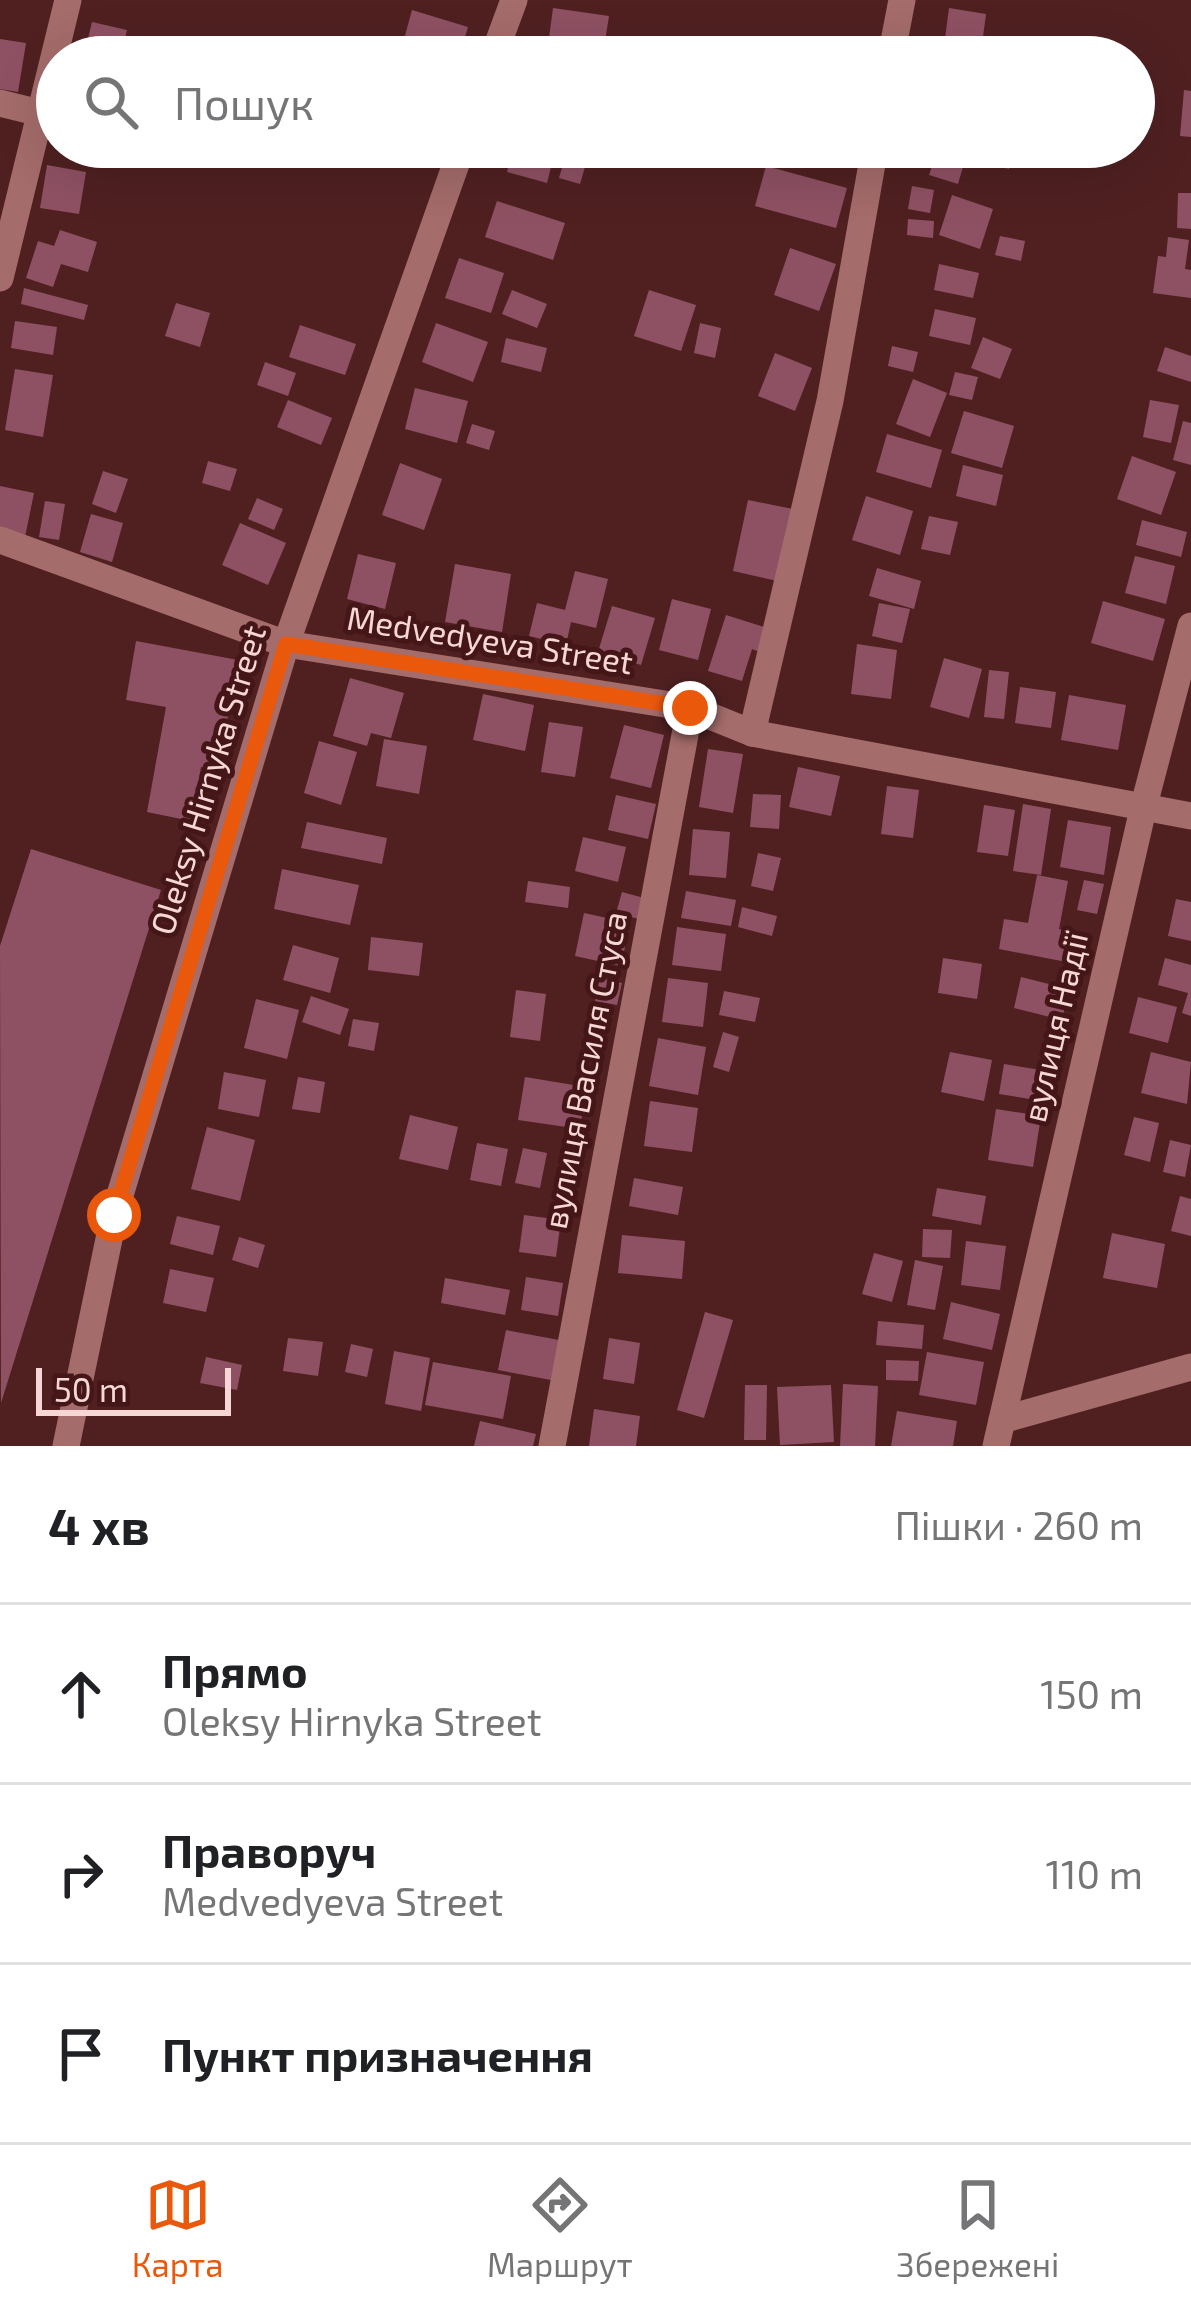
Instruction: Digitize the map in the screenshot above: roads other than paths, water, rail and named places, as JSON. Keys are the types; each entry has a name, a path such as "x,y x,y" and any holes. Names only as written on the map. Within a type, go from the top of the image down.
{"street":[{"path":"59,36 68,0"},
{"path":"501,36 514,0"},
{"path":"895,36 902,0"},
{"path":"0,103 36,111"},
{"path":"0,278 36,129"},
{"name":"Oleksy Hirnyka Street","path":"66,1446 114,1215 286,644 455,168"},
{"path":"752,733 830,401 870,168"},
{"name":"Medvedyeva Street","path":"0,540 286,644 690,708 752,733 1191,816"},
{"name":"вулиця Надії","path":"999,1433 1144,806 1191,626"},
{"name":"вулиця Василя Стуса","path":"551,1446 690,708"},
{"path":"999,1433 1191,1367"}]}
